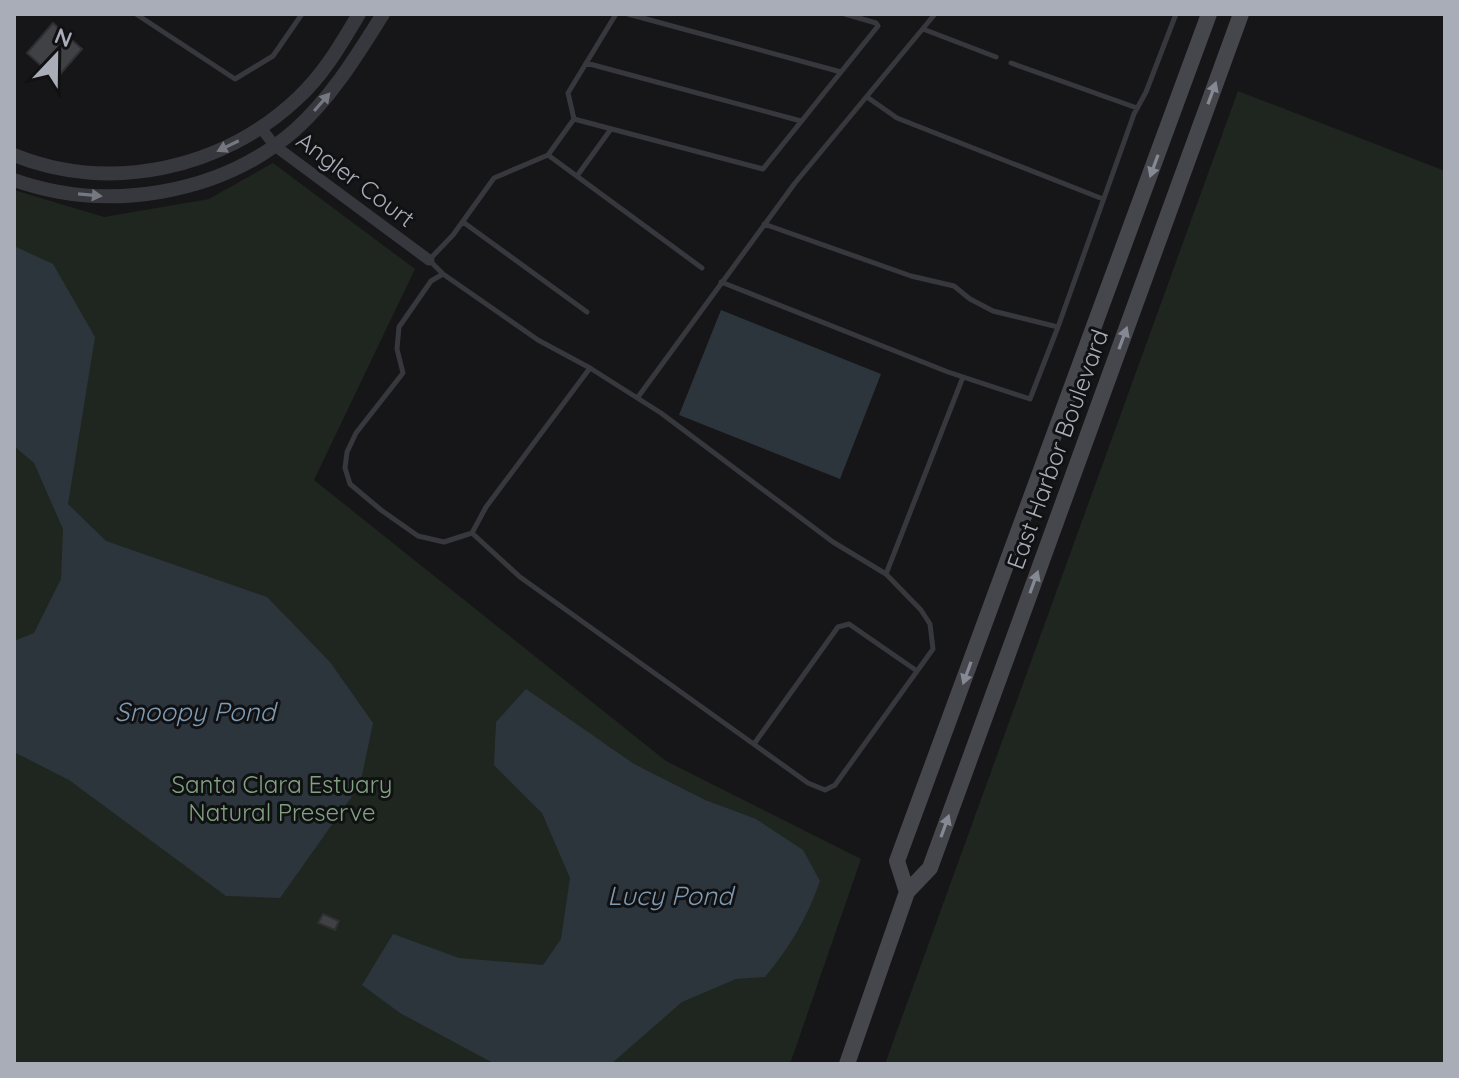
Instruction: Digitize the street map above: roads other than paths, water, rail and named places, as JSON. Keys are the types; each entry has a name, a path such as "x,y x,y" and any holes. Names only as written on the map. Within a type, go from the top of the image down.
{"main road":[{"name":"East Harbor Boulevard","path":"907,892 897,861 1209,14"},
{"name":"East Harbor Boulevard","path":"847,1064 907,892 930,868 1241,14"}],"street":[{"path":"14,155 66,169 133,172 183,164 208,155 261,128 300,97 323,72 359,14"},
{"path":"14,180 39,188 85,195 136,195 163,192 217,177 275,146 315,110 337,84 383,14"},
{"name":"Angler Court","path":"261,128 275,146 429,260"}],"lane":[{"path":"136,14 235,79 273,56 302,14"},
{"path":"472,533 520,577 808,783 825,790 835,785 933,649 930,624 921,610 886,574 833,542 638,397 538,340 443,274 429,260 463,222 494,178 548,155 574,119 568,93 616,14"},
{"path":"628,14 841,72"},
{"path":"574,119 763,169 878,26 845,14"},
{"path":"638,397 764,224 935,14"},
{"path":"721,282 963,377 1030,399 1137,108 1176,14"},
{"path":"923,29 996,57"},
{"path":"586,63 801,121"},
{"path":"1011,63 1137,108"},
{"path":"867,97 897,118 1103,199"},
{"path":"577,176 611,129"},
{"path":"548,155 702,268"},
{"path":"463,222 587,312"},
{"path":"764,224 911,276 954,286 993,311 1058,327"},
{"path":"443,274 431,281 399,327 397,349 403,373 356,433 347,452 345,468 350,484 418,536 444,542 472,533 486,507 590,368"},
{"path":"886,574 963,377"},
{"path":"754,744 838,627 849,624 917,671"}],"water":[{"name":"Snoopy Pond","path":"14,246 53,264 95,337 68,504 106,541 267,597 330,662 373,723 360,785 280,898 226,896 69,780 14,752 14,641 34,633 61,579 63,529 34,463 14,446"},
{"path":"721,310 881,374 840,479 679,415"},
{"name":"Lucy Pond","path":"526,689 634,764 705,800 756,819 803,850 820,881 797,932 765,977 736,979 682,1002 611,1064 495,1064 400,1013 362,985 393,934 459,958 543,965 561,939 570,878 542,813 494,765 496,722"}],"park label":[{"name":"Santa Clara Estuary Natural Preserve","path":"282,798"}]}
